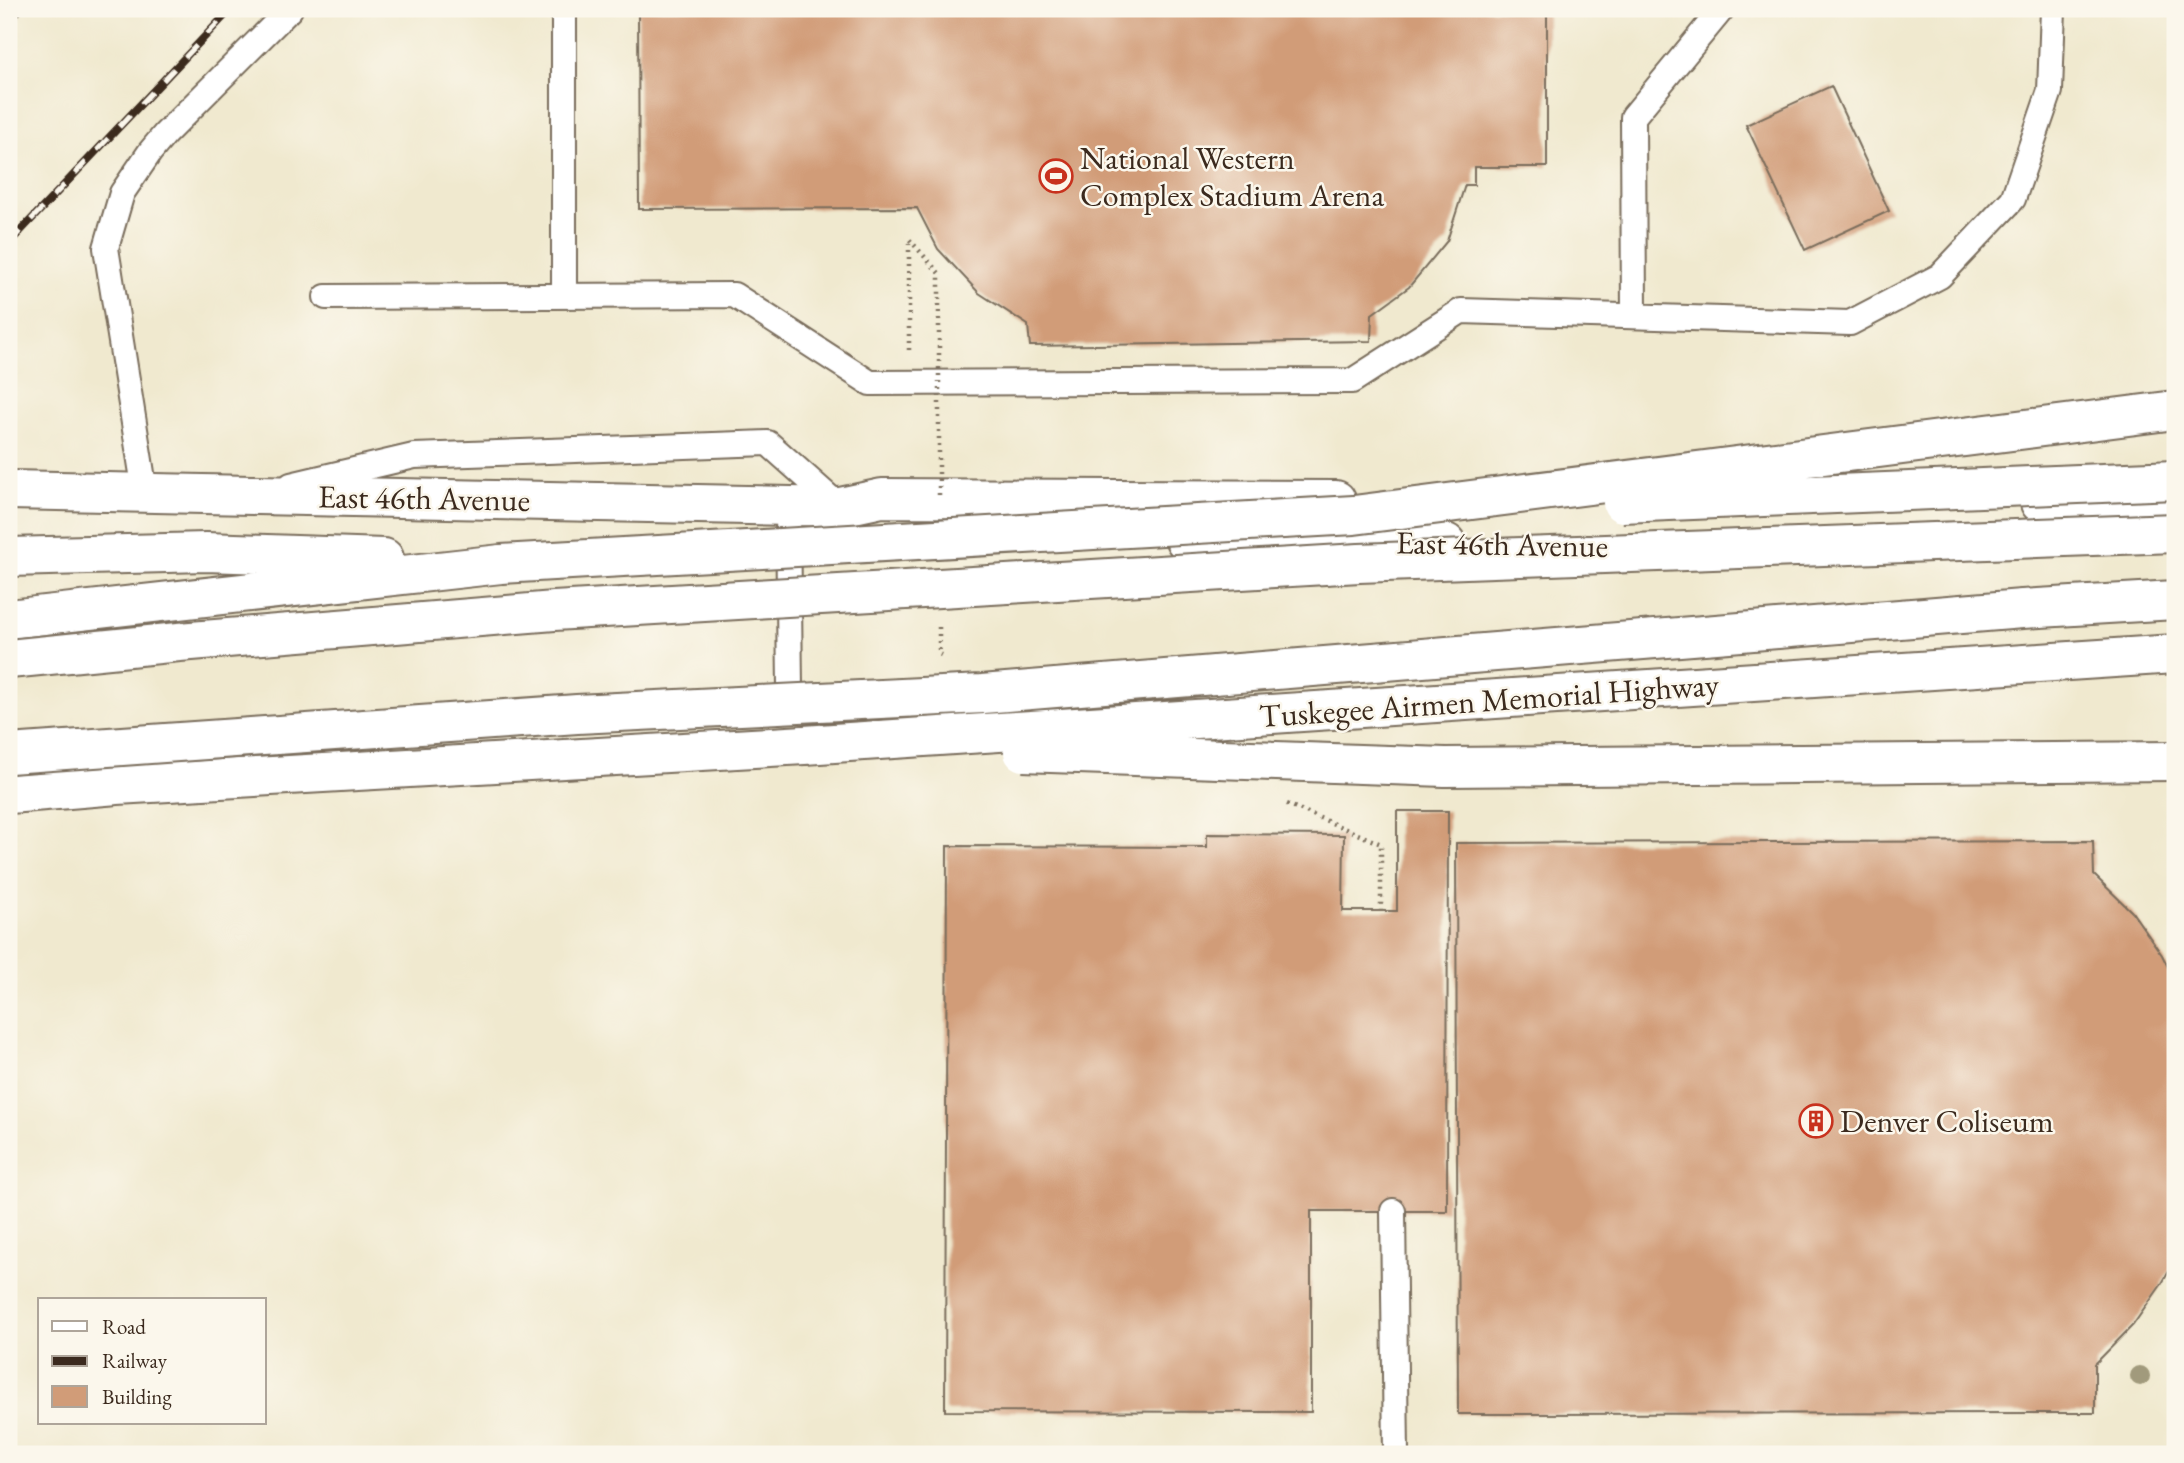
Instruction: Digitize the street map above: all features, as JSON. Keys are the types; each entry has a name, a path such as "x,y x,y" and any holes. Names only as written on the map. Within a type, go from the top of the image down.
{"main road":[{"path":"1354,515 2175,410"},
{"path":"9,619 501,564 1354,515 2175,480"},
{"name":"East 46th Avenue","path":"9,490 839,507 882,498 2175,503"},
{"name":"East 46th Avenue","path":"839,507 878,537 2175,550"},
{"path":"9,660 193,641 554,611 1345,564 2175,533"},
{"path":"9,557 261,552 501,564"},
{"path":"9,754 577,714 982,694 2008,610 2175,600"},
{"name":"Tuskegee Airmen Memorial Highway","path":"804,745 2175,654"},
{"path":"9,794 117,785 804,745 1445,767 2175,761"},
{"path":"9,803 117,785"}],"lane":[{"path":"145,492 106,248 122,194 165,134 290,9"},
{"path":"564,9 564,296"},
{"path":"1634,316 1633,117 1722,9"},
{"path":"326,297 734,295 870,383 1352,381 1461,311 1850,323 1940,276 2013,199 2050,91 2053,9"},
{"path":"247,495 414,456 768,443 839,507"},
{"path":"788,506 790,690"},
{"path":"1393,1211 1396,1454"}],"path":[{"path":"909,383 909,239 939,273 939,297"}],"building":[{"name":"National Western Complex Stadium Arena","path":"638,9 1547,9 1547,167 1474,167 1474,185 1465,185 1447,241 1409,287 1372,314 1371,341 1030,346 1028,325 979,293 938,249 917,208 639,209"},
{"path":"1831,86 1889,211 1805,250 1746,125"},
{"path":"1397,811 1448,811 1447,1211 1311,1211 1311,1412 945,1411 947,846 1207,847 1207,834 1344,835 1343,911 1397,911"},
{"name":"Denver Coliseum","path":"2093,841 2094,875 2132,912 2162,955 2175,981 2175,1261 2133,1325 2095,1364 2095,1413 1458,1414 1456,843"}],"railway":[{"path":"9,20 20,9"},
{"path":"9,243 231,9"}],"place":[{"name":"National Western Complex Stadium Arena","path":"1056,176"},
{"name":"Denver Coliseum","path":"1816,1121"}]}
